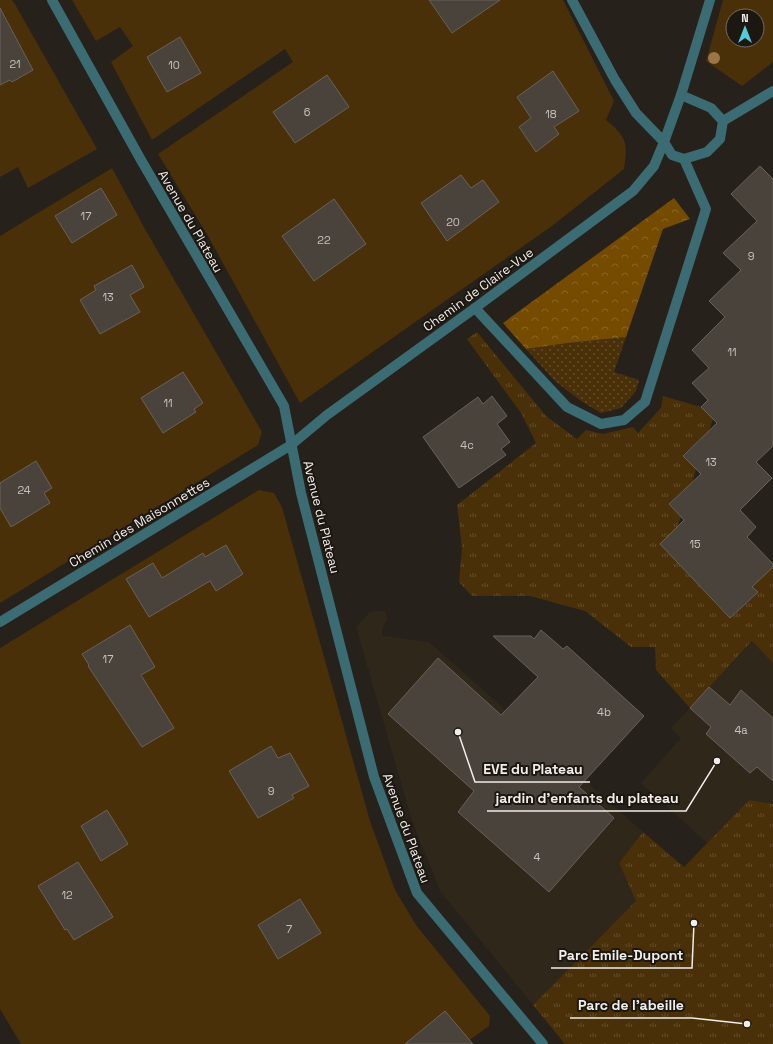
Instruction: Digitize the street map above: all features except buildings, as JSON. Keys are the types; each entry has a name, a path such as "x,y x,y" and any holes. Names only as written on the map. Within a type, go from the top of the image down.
{"street":[{"name":"Avenue du Plateau","path":"52,0 141,160 284,406 301,493 374,777 416,894 543,1044"},
{"path":"572,0 614,80 636,113 664,142 672,155 684,159 707,152 720,139 723,121"},
{"path":"664,142 681,95 710,0"},
{"path":"723,121 773,92"},
{"path":"681,95 711,108 723,121"},
{"name":"Chemin de Claire-Vue","path":"291,445 326,414 475,308 632,191 654,166 664,142"},
{"path":"475,308 567,408 601,424 624,420 644,402 706,209 684,159"},
{"name":"Chemin des Maisonnettes","path":"0,622 291,445"}],"shaded area":[{"path":"385,611 388,619 383,627 382,636 429,642 643,832 619,863 636,901 533,1005 440,891 412,821 356,627 370,612"},
{"path":"753,641 773,663 773,804 749,800 707,843 641,783 681,738 671,728"}],"green space":[{"path":"0,0 12,0 16,6 97,149 28,188 18,167 0,177"},
{"path":"72,0 433,0 430,2 452,33 500,0 563,0 614,101 606,120 618,131 624,141 626,153 624,169 552,226 300,403 208,236 158,154 293,62 285,49 152,140 111,62 133,46 120,27 96,41"},
{"path":"723,0 773,0 773,62 742,86 706,61"},
{"path":"112,168 145,229 262,432 258,445 0,603 0,236"},
{"path":"674,198 690,219 663,229 626,337 526,349 503,323"},
{"path":"477,332 546,416 577,439 586,430 603,434 633,427 638,433 661,408 663,396 701,407 713,419 709,431 683,455 696,469 693,481 669,503 681,517 677,527 660,544 730,618 758,592 752,587 773,567 773,663 752,641 690,708 656,670 655,647 631,647 585,611 530,596 472,596 459,582 462,548 457,505 536,443 521,413 467,339"},
{"path":"626,337 614,372 639,380 636,391 621,408 601,413 581,401 555,381 526,349 568,343"},
{"path":"259,490 274,493 282,507 370,821 395,890 416,925 490,1016 489,1026 464,1044 21,1044 0,1009 0,648"},
{"path":"749,800 773,804 773,1044 565,1044 533,1005 636,901 619,863 622,859 643,832 684,867"}],"place":[{"name":"EVE du Plateau","path":"458,732"},
{"name":"jardin d'enfants du plateau","path":"717,761"},
{"name":"Parc Emile-Dupont","path":"694,923"},
{"name":"Parc de l'abeille","path":"747,1024"}]}
